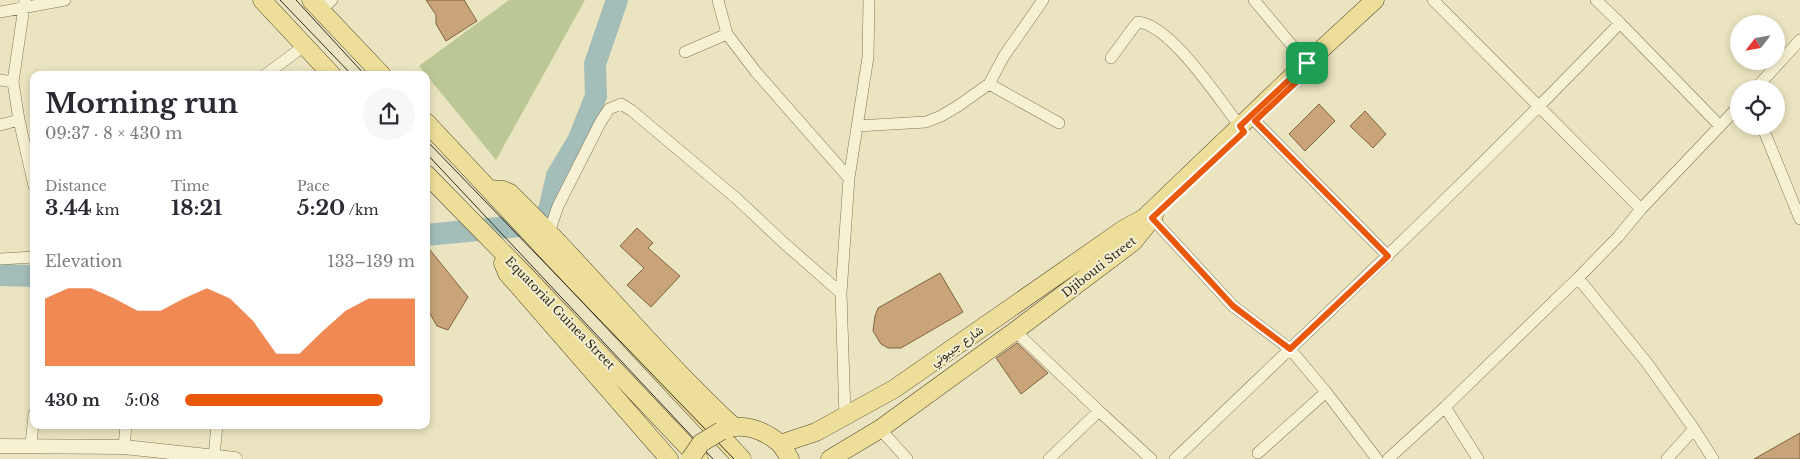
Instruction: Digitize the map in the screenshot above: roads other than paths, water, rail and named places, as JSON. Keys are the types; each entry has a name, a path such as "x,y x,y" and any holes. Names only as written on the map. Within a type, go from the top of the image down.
{"main road":[{"path":"262,0 328,71"},
{"name":"Djibouti Street","path":"830,459 880,430 1133,242 1152,218 1375,0"},
{"name":"Djibouti Street","path":"1309,66 1384,0"},
{"path":"322,3 379,71"},
{"path":"430,126 489,189 508,200 543,232 701,396 727,428"},
{"name":"Djibouti Street","path":"1124,229 1144,218 1246,126"},
{"name":"Equatorial Guinea Street","path":"430,178 531,281 699,459"},
{"name":"شارع جيبوتي","path":"780,444 816,432 894,389 1124,229"},
{"path":"543,232 663,375 742,459"},
{"path":"494,244 507,273 669,459"},
{"path":"690,459 701,443 727,428 756,429 780,444 790,459"}],"street":[{"path":"0,12 24,4 64,0"},
{"path":"718,0 727,34 756,72 849,178"},
{"path":"846,417 841,293 849,178 868,57 869,0"},
{"path":"857,126 926,122 958,106 988,84 1004,56 1043,0"},
{"path":"1254,0 1309,66"},
{"path":"1433,0 1641,209"},
{"path":"1596,0 1720,126"},
{"path":"24,4 13,82 30,168"},
{"path":"1112,58 1138,22 1156,28 1178,47 1246,126 1388,256"},
{"path":"1175,459 1388,256 1540,107 1620,24"},
{"path":"685,52 727,34"},
{"path":"1763,80 1800,40"},
{"path":"270,71 304,46"},
{"path":"0,80 13,82"},
{"path":"988,84 1059,123"},
{"path":"543,232 600,123 609,110 620,104 631,110 736,198 841,293"},
{"path":"1388,459 1445,408 1578,278 1730,115"},
{"path":"0,125 19,120"},
{"path":"1766,135 1800,219"},
{"path":"1152,218 1233,306 1290,349 1326,392 1377,459"},
{"path":"0,259 30,257"},
{"path":"1578,278 1647,363 1713,459"},
{"path":"1015,331 1151,459"},
{"path":"1258,453 1326,392"},
{"path":"1445,408 1478,459"},
{"path":"1049,459 1099,411"},
{"path":"31,445 33,429"},
{"path":"124,447 126,429"},
{"path":"214,456 217,429"},
{"path":"880,430 907,459"},
{"path":"1667,459 1694,430"},
{"path":"0,446 124,447 235,459"}],"waterway":[{"path":"430,235 540,224 549,210 557,176 578,141 596,96 595,64 617,0"},
{"path":"0,275 30,276"}],"tram line":[{"path":"280,0 348,71"},
{"path":"296,0 361,71"},
{"path":"430,144 734,459"},
{"path":"430,157 713,459"}]}
